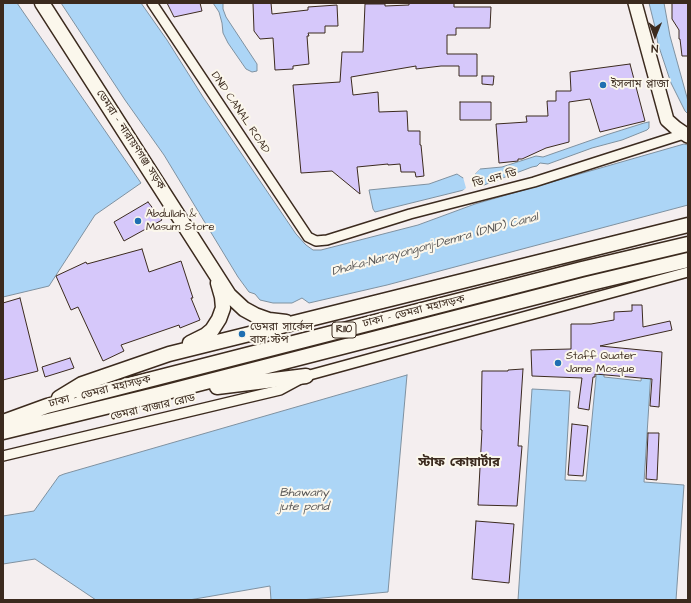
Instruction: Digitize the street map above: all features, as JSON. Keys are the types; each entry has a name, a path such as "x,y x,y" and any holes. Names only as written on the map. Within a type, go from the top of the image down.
{"main road":[{"name":"ডেমরা - নারায়ণগঞ্জ সড়ক","path":"42,3 229,294 244,310 255,315 269,320 294,323"},
{"path":"47,406 82,384 169,354 688,225"},
{"name":"ঢাকা - ডেমরা মহাসড়ক","path":"3,422 47,406 582,269 688,244"},
{"name":"ঢাকা - ডেমরা মহাসড়ক","path":"3,432 162,393 587,284 688,260"},
{"name":"ডেমরা - নারায়ণগঞ্জ সড়ক","path":"169,354 206,335 212,330 219,319 223,308 217,277"},
{"path":"162,393 306,376"}],"street":[{"name":"DND CANAL ROAD","path":"152,3 308,236"},
{"path":"635,3 667,120 676,128 687,134"},
{"name":"ডি এন ডি","path":"308,236 316,241 327,240 410,214 534,182 687,134"},
{"name":"ডেমরা বাজার রোড","path":"3,456 280,390 306,376 688,272"}],"water":[{"path":"3,3 17,3 141,183 95,215 49,286 3,297"},
{"name":"Dhaka-Narayongonj-Demra (DND) Canal","path":"61,3 141,3 296,234 313,250 321,250 418,225 475,204 684,144 688,145 688,205 387,285 309,303 302,298 292,303 273,303 260,300 255,294 249,292 238,277 164,155 125,100"},
{"path":"213,3 223,3 223,9 226,17 257,64 257,71 252,72 246,69 228,43 223,33 219,12"},
{"path":"649,3 664,3 670,36 688,101 688,114 671,83 658,44"},
{"path":"649,122 649,128 647,130 622,140 592,148 548,164 540,163 537,166 484,185 375,212 373,209 369,190 429,184 457,174 463,178 475,174 480,169 502,167 536,156 543,157"},
{"path":"597,367 604,367 604,377 641,381 642,371 651,371 644,482 684,485 676,600 518,600 532,389 570,391 565,480 586,481"},
{"name":"Bhawany jute pond","path":"407,375 388,592 301,600 271,600 270,586 189,600 96,600 35,559 3,564 3,516 34,511 59,476"}],"pier":[{"path":"476,169 480,169 475,174 478,184 485,187 461,192 466,188 463,177 457,173 464,176"}],"building":[{"path":"167,3 200,3 202,11 174,17"},
{"path":"253,3 271,3 272,14 308,10 308,7 337,5 338,26 325,26 325,33 308,33 309,64 293,66 293,69 275,70 273,38 260,39 254,31"},
{"path":"409,3 454,3 454,7 491,7 490,28 456,28 456,35 447,35 447,54 477,54 477,76 459,76 459,66 441,66 416,69 416,66 351,77 353,95 378,92 379,112 407,111 408,131 420,131 420,145 424,176 416,177 415,172 401,172 400,164 357,167 360,194 332,171 301,173 293,85 340,82 342,52 363,52 365,4 385,4 385,6 409,5"},
{"path":"672,3 688,3 688,56 682,56 679,30 672,19"},
{"path":"630,64 645,121 600,132 590,99 569,102 569,142 546,148 522,159 518,159 518,161 499,163 496,124 527,122 526,116 548,116 547,101 556,101 556,91 571,91 570,72"},
{"path":"482,76 494,76 493,85 482,84"},
{"path":"460,102 491,102 491,120 460,120"},
{"name":"Abdullah & Masum Store","path":"148,202 162,220 124,241 114,222"},
{"path":"142,249 149,272 181,261 193,298 191,298 200,320 180,328 179,325 121,345 124,351 103,361 78,307 71,310 56,276 86,262 87,264"},
{"path":"20,298 38,371 3,380 3,303"},
{"path":"632,305 642,305 643,327 670,321 672,330 600,346 662,352 659,407 650,406 652,379 595,374 595,377 593,377 589,410 578,408 582,378 532,376 531,350 571,349 571,324 591,324 614,320 614,312 632,311"},
{"path":"70,358 74,368 45,377 42,367"},
{"path":"523,369 518,446 522,446 517,506 478,505 482,430 482,371 508,371"},
{"path":"572,424 588,426 583,476 568,475"},
{"path":"648,433 659,433 657,480 646,479"},
{"path":"476,521 514,524 509,583 472,579"}],"place":[{"name":"ইসলাম প্লাজা","path":"603,85"},
{"name":"Abdullah & Masum Store","path":"138,221"},
{"name":"ডেমরা সার্কেল বাস স্টপ","path":"242,334"},
{"name":"Staff Quater Jame Mosque","path":"558,363"}],"district":[{"name":"স্টাফ কোয়ার্টার","path":"459,463"}]}
